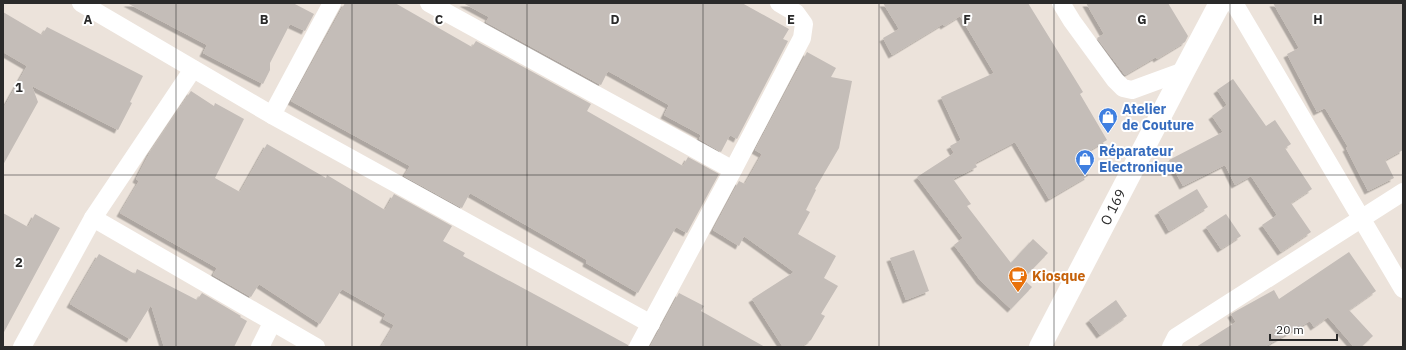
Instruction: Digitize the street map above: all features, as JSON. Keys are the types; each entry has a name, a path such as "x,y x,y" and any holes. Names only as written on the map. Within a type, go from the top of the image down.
{"street":[{"path":"81,3 272,115 651,324"},
{"path":"272,115 332,3"},
{"path":"429,3 733,170"},
{"path":"638,347 802,38 804,24 796,13 779,3"},
{"path":"1061,3 1072,21 1115,80 1123,88 1132,90 1184,70"},
{"name":"O 169","path":"1040,347 1220,3"},
{"path":"1234,3 1403,289"},
{"path":"22,347 93,218 193,69"},
{"path":"1171,347 1176,337 1403,192"},
{"path":"93,218 272,323 316,347"},
{"path":"260,347 272,323"}],"building":[{"path":"127,3 293,3 314,14 305,31 290,24 270,63 270,70 263,84 203,53 207,45"},
{"path":"345,3 395,3 472,47 476,41 591,104 587,111 683,166 688,157 719,174 687,233 676,227 638,293 586,263 587,260 470,193 462,208 404,176 410,166 291,101"},
{"path":"463,3 742,3 789,29 783,39 788,41 737,139 730,135 721,152 699,139 701,135 664,115 669,105 608,71 601,85 486,22 489,17"},
{"path":"883,3 1028,3 1083,92 1080,94 1107,140 1077,158 1088,176 1049,199 1015,142 975,163 977,167 953,179 971,204 967,206 1011,263 1033,239 1048,253 1023,279 1032,287 1011,309 980,280 954,245 963,238 917,177 954,153 950,146 961,140 941,97 994,73 960,16 944,26 943,24 892,55 883,38 899,29"},
{"path":"1086,3 1168,3 1188,36 1185,42 1157,59 1156,57 1125,75 1097,38 1104,34"},
{"path":"1273,3 1403,3 1403,150 1385,160 1394,178 1368,191 1346,148 1348,147 1325,108 1317,112 1287,54 1299,48"},
{"path":"3,12 42,35 47,27 143,76 130,102 132,103 118,130 32,86 38,102 3,165 3,109 27,66 3,52"},
{"path":"807,52 836,68 831,77 852,81 839,148 815,189 816,190 806,210 810,212 798,234 836,256 824,278 838,286 821,314 825,316 811,340 800,347 783,347 752,299 794,272 744,236 739,246 713,230 739,181 745,184 762,154 755,150"},
{"path":"1233,79 1266,126 1275,120 1291,144 1285,148 1312,189 1291,203 1311,232 1281,252 1262,225 1277,215 1251,176 1235,185 1225,165 1183,186 1169,160 1223,132 1212,116 1227,105 1217,90"},
{"path":"191,91 214,106 215,103 244,119 215,178 240,192 267,144 326,178 327,175 385,210 394,194 452,226 443,241 465,253 463,256 628,345 628,347 381,347 394,325 383,319 386,314 342,289 320,324 259,284 251,297 213,275 217,268 120,213 139,181 136,179 150,152"},
{"path":"1197,189 1208,207 1169,231 1158,212"},
{"path":"3,213 28,227 35,214 60,228 3,334"},
{"path":"1226,214 1241,236 1221,249 1206,227"},
{"path":"914,250 929,291 906,300 890,258"},
{"path":"1349,252 1376,291 1349,310 1373,336 1361,347 1354,347 1328,317 1314,327 1310,321 1264,347 1196,347 1236,322 1231,314 1274,290 1279,299"},
{"path":"99,254 135,274 137,269 197,300 202,293 241,316 240,317 247,321 234,347 164,347 151,305 130,339 70,304"},
{"path":"679,293 704,306 701,311 765,347 650,347"},
{"path":"1116,300 1127,316 1100,335 1089,320"}],"place":[{"name":"Atelier de Couture","path":"1108,134"},
{"name":"Réparateur Electronique","path":"1085,176"},
{"name":"Kiosque","path":"1018,293"}]}
